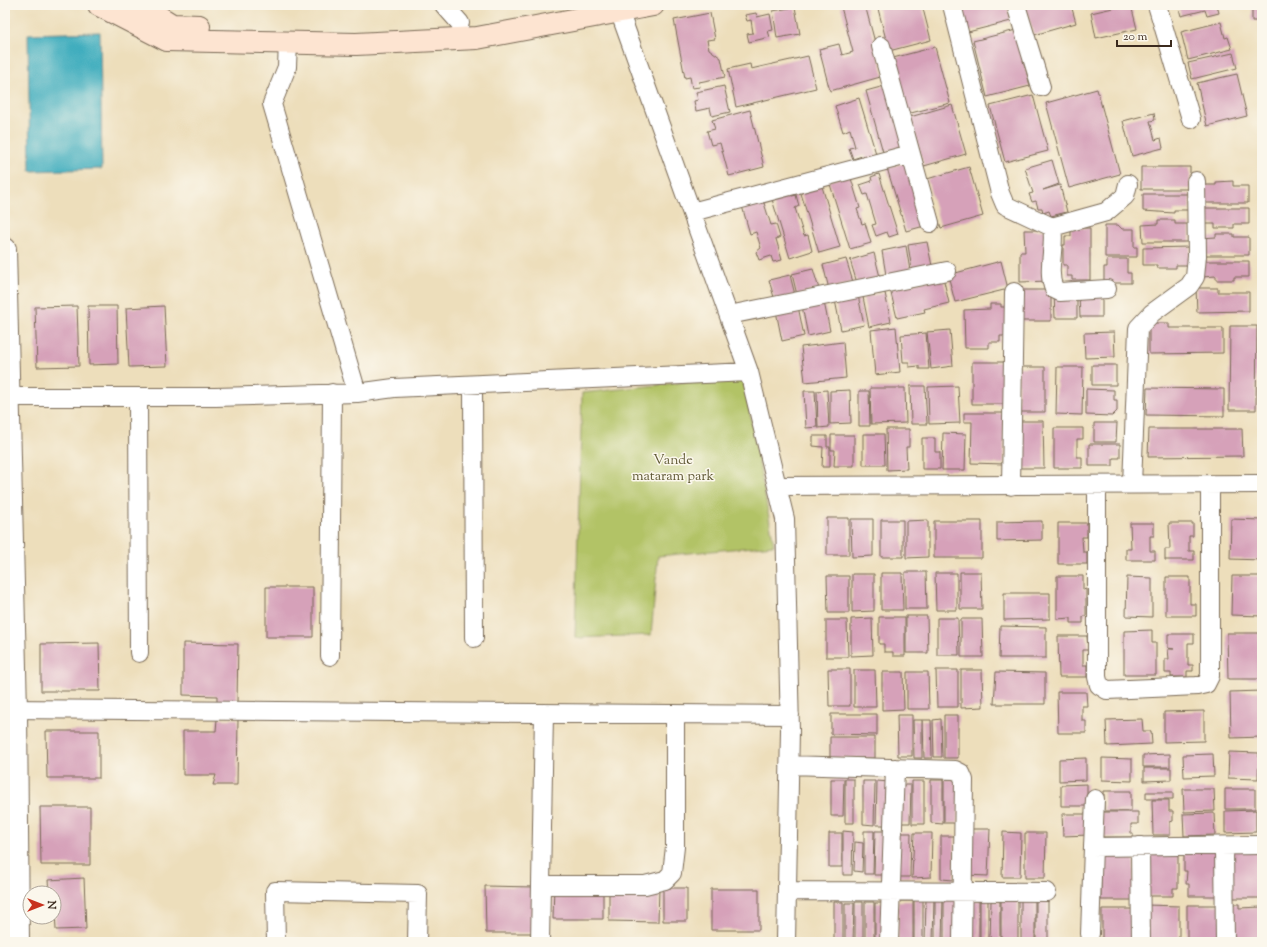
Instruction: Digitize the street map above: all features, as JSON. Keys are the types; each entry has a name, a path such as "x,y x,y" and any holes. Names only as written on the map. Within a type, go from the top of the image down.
{"main road":[{"path":"99,5 167,40 356,44 477,38 618,8 653,5"},
{"path":"140,5 172,25 356,29 475,23 575,5"}],"street":[{"path":"444,5 460,24"},
{"path":"952,5 1000,193 1005,205 1052,227 1106,212 1125,196 1128,184"},
{"path":"1016,5 1041,87"},
{"path":"1157,5 1191,119"},
{"path":"618,8 749,372 785,519 790,715 786,942"},
{"path":"288,42 287,67 272,104 357,393"},
{"path":"880,46 930,223"},
{"path":"692,212 911,154"},
{"path":"1132,485 1138,328 1152,312 1189,286 1195,277 1197,256 1196,181"},
{"path":"1052,227 1054,238 1051,282 1054,288 1060,292 1107,289"},
{"path":"5,249 11,709 18,942"},
{"path":"729,315 946,271"},
{"path":"1011,486 1014,292"},
{"path":"7,398 215,397 357,393 394,388 749,372"},
{"path":"473,385 474,638"},
{"path":"330,656 332,393"},
{"path":"138,397 139,653"},
{"path":"1097,485 1097,677 1099,685 1107,690 1197,686 1206,684 1210,676 1210,484"},
{"path":"777,486 1262,484"},
{"path":"11,709 790,715"},
{"path":"540,942 544,713"},
{"path":"541,885 645,885 665,880 672,873 675,847 675,714"},
{"path":"790,765 955,770 961,773 964,780 962,942"},
{"path":"889,942 895,768"},
{"path":"1090,934 1096,799"},
{"path":"1093,847 1262,845"},
{"path":"1140,846 1141,942"},
{"path":"1224,846 1225,942"},
{"path":"276,942 275,891 418,894 417,942"},
{"path":"787,891 1047,892"}],"green space":[{"name":"Vande mataram park","path":"743,376 774,545 658,556 651,635 575,638 582,393"}],"water":[{"path":"100,32 102,169 30,171 28,34"}],"building":[{"path":"848,5 865,5 884,76 830,91 819,49 839,44 842,55 853,52 841,7"},
{"path":"877,5 922,5 931,40 889,51"},
{"path":"961,5 1007,5 1011,21 968,32"},
{"path":"1025,5 1071,5 1076,23 1034,35"},
{"path":"1131,5 1137,29 1096,38 1091,13"},
{"path":"1178,5 1217,5 1219,13 1207,16 1205,10 1181,16"},
{"path":"1252,5 1262,5 1262,21 1252,21"},
{"path":"795,7 800,34 777,38 773,11"},
{"path":"710,13 715,39 707,40 709,49 721,58 725,77 699,82 700,87 692,88 690,77 685,78 674,20"},
{"path":"756,13 757,17 770,14 773,30 768,31 770,37 749,42 747,34 753,33 751,20 747,21 745,15"},
{"path":"1221,22 1225,38 1228,37 1232,49 1188,60 1181,32"},
{"path":"1016,30 1030,86 987,97 973,41"},
{"path":"935,47 950,103 907,114 893,58"},
{"path":"1233,53 1237,68 1192,79 1188,63"},
{"path":"808,56 816,88 736,107 728,69 750,64 751,69"},
{"path":"1237,74 1247,116 1207,126 1197,83"},
{"path":"888,85 905,146 883,152 866,91"},
{"path":"724,86 730,112 712,116 710,108 696,111 694,101 698,100 696,92"},
{"path":"1097,89 1120,174 1069,188 1046,103"},
{"path":"1033,95 1048,151 1005,162 990,106"},
{"path":"1259,95 1262,95 1262,117 1259,117"},
{"path":"859,98 877,157 867,161 865,155 853,159 849,148 855,147 850,129 843,132 835,106"},
{"path":"952,105 966,154 924,166 910,117"},
{"path":"750,110 764,167 729,176 720,143 711,145 707,131 715,129 712,120"},
{"path":"1154,113 1155,120 1150,121 1155,140 1161,138 1163,148 1132,156 1123,121"},
{"path":"1052,160 1059,184 1043,190 1060,185 1067,212 1051,216 1049,211 1043,213 1042,208 1038,208 1036,201 1032,202 1029,194 1033,193 1025,168"},
{"path":"908,162 928,225 906,231 887,168"},
{"path":"969,167 983,216 941,228 927,179"},
{"path":"1141,167 1190,167 1190,189 1141,189"},
{"path":"879,174 898,234 889,237 887,232 876,236 872,225 876,224 867,194 864,195 860,185 872,181 871,177"},
{"path":"850,175 860,208 857,209 862,224 865,223 871,243 850,249 829,181"},
{"path":"1233,181 1233,186 1248,186 1248,203 1200,203 1200,185 1216,185 1216,182"},
{"path":"821,183 840,247 819,253 800,190"},
{"path":"791,190 792,196 796,195 799,206 795,208 804,236 808,235 812,251 790,258 771,196"},
{"path":"1143,194 1190,194 1190,210 1174,210 1174,213 1143,211"},
{"path":"763,200 771,225 776,224 780,237 776,239 782,260 773,262 771,256 759,260 756,252 761,248 756,232 750,234 742,206"},
{"path":"1201,208 1249,208 1249,224 1234,224 1234,228 1215,228 1215,224 1201,224"},
{"path":"1158,220 1175,220 1175,224 1190,224 1190,242 1143,242 1142,225 1158,224"},
{"path":"1105,225 1118,225 1122,229 1134,229 1134,247 1137,247 1137,257 1105,257"},
{"path":"1071,228 1090,228 1090,280 1072,280 1072,276 1067,276 1067,265 1063,265 1063,245 1065,245 1065,236 1071,236"},
{"path":"1024,230 1049,230 1049,281 1020,282 1020,252 1025,252"},
{"path":"1216,234 1234,234 1234,237 1249,237 1249,255 1201,255 1201,238 1216,237"},
{"path":"927,242 932,266 912,270 908,245"},
{"path":"906,246 910,271 886,275 882,251"},
{"path":"1190,247 1190,265 1176,265 1176,268 1157,268 1157,265 1143,265 1143,248"},
{"path":"874,253 880,277 857,283 850,260"},
{"path":"846,259 853,282 829,289 823,265"},
{"path":"1107,259 1127,259 1127,273 1131,273 1131,283 1104,283 1104,267 1107,267"},
{"path":"1001,261 1008,289 955,302 948,275"},
{"path":"1201,261 1249,261 1249,277 1234,277 1234,280 1216,280 1216,276 1202,277"},
{"path":"813,269 819,289 797,295 792,274"},
{"path":"790,275 795,295 775,301 769,280"},
{"path":"943,277 949,303 924,309 925,312 897,318 890,289"},
{"path":"1196,288 1218,288 1218,292 1249,292 1249,311 1197,312"},
{"path":"1019,290 1051,290 1051,321 1019,321"},
{"path":"885,293 891,322 869,327 863,297"},
{"path":"1102,293 1102,317 1080,317 1079,294"},
{"path":"1054,294 1077,294 1077,318 1055,318"},
{"path":"858,295 864,325 841,330 835,300"},
{"path":"824,302 830,331 808,336 802,306"},
{"path":"990,304 1001,304 1001,307 1010,307 1010,336 1000,336 1000,342 989,342 989,348 965,348 964,310 990,309"},
{"path":"77,306 79,366 37,367 35,307"},
{"path":"88,306 117,306 118,364 89,365"},
{"path":"164,306 167,366 129,367 126,308"},
{"path":"798,306 804,336 782,341 776,311"},
{"path":"1149,323 1169,323 1169,328 1223,328 1223,353 1149,354"},
{"path":"1230,326 1257,326 1256,410 1229,410"},
{"path":"896,327 900,372 875,375 871,330"},
{"path":"950,330 953,366 931,369 927,332"},
{"path":"1114,332 1115,357 1085,358 1084,333"},
{"path":"926,333 929,369 919,369 919,366 909,367 909,362 903,362 901,335"},
{"path":"843,342 846,378 805,382 801,347"},
{"path":"972,362 1005,362 1005,404 972,404"},
{"path":"1092,365 1116,365 1116,385 1092,385"},
{"path":"1018,367 1045,367 1045,412 1018,412"},
{"path":"1057,367 1083,367 1082,415 1056,414"},
{"path":"910,386 925,386 927,424 911,424"},
{"path":"958,386 960,423 929,424 928,387"},
{"path":"870,388 905,388 906,423 871,424"},
{"path":"1147,388 1224,389 1224,416 1146,415"},
{"path":"1086,389 1114,390 1114,400 1117,400 1117,411 1112,416 1086,415"},
{"path":"827,390 829,427 818,428 817,391"},
{"path":"850,390 851,423 830,424 830,391"},
{"path":"804,391 815,391 817,427 806,428"},
{"path":"859,391 869,391 870,426 859,426"},
{"path":"964,413 1004,413 1004,464 971,463 972,422 964,422"},
{"path":"1013,421 1043,421 1044,468 1013,468"},
{"path":"1094,423 1117,423 1116,442 1094,442"},
{"path":"1054,428 1083,428 1083,439 1077,439 1077,457 1082,457 1082,468 1054,468"},
{"path":"886,429 909,429 909,447 906,447 907,469 887,470"},
{"path":"1149,429 1242,429 1243,456 1148,457"},
{"path":"943,433 966,434 965,470 942,470"},
{"path":"863,434 884,434 885,465 863,465"},
{"path":"831,435 854,435 854,466 834,466 835,450 831,450"},
{"path":"813,436 827,436 827,447 830,447 830,467 822,467 823,447 813,446"},
{"path":"922,438 935,438 935,452 940,452 940,469 922,469"},
{"path":"1089,444 1120,444 1120,458 1113,458 1113,466 1089,466"},
{"path":"827,518 849,518 849,555 827,555"},
{"path":"851,519 873,519 873,556 852,557"},
{"path":"1231,519 1262,520 1262,560 1230,559"},
{"path":"881,520 903,520 903,557 881,557"},
{"path":"928,520 928,557 906,558 906,521"},
{"path":"934,521 982,521 982,558 934,558"},
{"path":"1042,521 1042,540 997,541 997,522"},
{"path":"1058,523 1087,523 1087,537 1082,537 1083,552 1087,552 1087,564 1058,564"},
{"path":"1130,523 1154,523 1154,536 1150,536 1150,551 1155,551 1155,560 1126,560 1126,549 1131,549"},
{"path":"1169,523 1193,523 1193,536 1189,536 1189,551 1194,551 1194,560 1165,560 1165,549 1170,549"},
{"path":"905,572 926,572 927,609 905,609"},
{"path":"960,572 981,572 982,609 960,609"},
{"path":"881,573 902,573 903,610 881,610"},
{"path":"935,573 957,573 957,610 936,610"},
{"path":"852,574 874,574 874,611 852,612"},
{"path":"827,576 849,576 849,613 828,613"},
{"path":"1057,576 1083,576 1083,590 1086,589 1086,616 1083,616 1083,623 1071,623 1071,618 1057,619"},
{"path":"1232,576 1262,576 1262,616 1231,615"},
{"path":"1127,577 1152,578 1152,617 1126,616"},
{"path":"1166,577 1190,577 1190,604 1196,604 1196,616 1166,616"},
{"path":"266,587 313,587 313,637 266,637"},
{"path":"1004,593 1050,593 1050,619 1004,620"},
{"path":"906,616 927,616 928,653 906,653"},
{"path":"879,617 905,617 905,656 893,656 893,652 884,652 884,644 879,644"},
{"path":"872,618 873,655 851,656 851,619"},
{"path":"937,618 958,618 959,655 937,655"},
{"path":"961,619 982,619 983,657 961,657"},
{"path":"826,620 847,620 848,657 826,657"},
{"path":"1000,626 1046,627 1046,658 999,658"},
{"path":"1152,630 1152,643 1156,643 1156,675 1124,675 1124,631"},
{"path":"1227,633 1259,633 1260,679 1228,679"},
{"path":"1168,634 1194,634 1194,643 1188,643 1188,665 1193,665 1193,671 1187,671 1187,677 1171,677 1171,673 1165,673 1165,659 1169,659 1168,649 1174,649 1168,648"},
{"path":"1058,636 1087,636 1088,650 1083,650 1083,665 1087,665 1087,677 1059,677"},
{"path":"99,643 100,691 41,691 41,644"},
{"path":"183,643 238,644 237,702 217,702 217,696 183,695"},
{"path":"828,669 850,669 850,706 829,706"},
{"path":"854,670 875,670 876,707 854,707"},
{"path":"936,670 958,670 958,707 937,707"},
{"path":"961,670 982,670 983,707 961,708"},
{"path":"882,672 903,672 904,709 882,710"},
{"path":"907,672 928,672 929,709 907,709"},
{"path":"996,672 1045,673 1045,704 994,704"},
{"path":"1262,691 1262,737 1231,738 1230,692"},
{"path":"1057,692 1086,692 1087,706 1082,706 1082,721 1086,721 1086,733 1058,733"},
{"path":"1204,711 1204,741 1164,742 1164,712"},
{"path":"831,714 877,714 877,735 831,734"},
{"path":"897,715 912,715 912,756 898,756"},
{"path":"944,715 958,715 958,758 944,758"},
{"path":"217,719 238,719 237,785 213,785 216,775 183,775 183,731 216,731"},
{"path":"941,719 942,757 934,757 933,720"},
{"path":"1142,719 1143,731 1151,731 1152,744 1107,746 1106,720"},
{"path":"913,720 922,720 922,758 914,758"},
{"path":"923,720 931,720 932,758 924,758"},
{"path":"46,731 99,731 99,778 47,778"},
{"path":"830,737 875,737 875,758 830,758"},
{"path":"1229,752 1259,753 1258,779 1228,778"},
{"path":"1170,754 1170,767 1143,767 1143,755"},
{"path":"1213,754 1214,776 1184,777 1183,755"},
{"path":"1086,758 1086,780 1059,781 1059,759"},
{"path":"1102,758 1132,759 1132,781 1102,780"},
{"path":"1144,768 1171,768 1171,780 1144,781"},
{"path":"831,779 844,779 843,816 831,816"},
{"path":"845,779 854,779 854,823 845,823"},
{"path":"944,779 959,780 958,823 944,823"},
{"path":"931,780 943,780 943,824 931,823"},
{"path":"863,781 875,781 874,825 863,824"},
{"path":"877,781 889,782 888,825 876,825"},
{"path":"912,781 924,781 924,824 912,824"},
{"path":"1087,784 1087,806 1061,806 1061,785"},
{"path":"902,785 911,785 910,823 901,823"},
{"path":"1183,789 1214,789 1215,811 1184,812"},
{"path":"1225,789 1255,789 1255,809 1225,809"},
{"path":"1104,791 1131,791 1131,811 1104,811"},
{"path":"1146,792 1173,792 1173,799 1146,799"},
{"path":"1152,800 1169,800 1169,811 1173,811 1173,821 1170,822 1170,835 1153,835"},
{"path":"40,807 90,807 90,865 41,865"},
{"path":"1256,810 1256,832 1225,833 1225,811"},
{"path":"1100,812 1138,812 1138,824 1131,824 1131,833 1133,833 1133,837 1100,837"},
{"path":"1214,813 1215,835 1184,836 1183,814"},
{"path":"1062,814 1089,814 1089,835 1063,836"},
{"path":"967,829 990,829 988,876 966,875"},
{"path":"843,831 853,832 852,875 843,875"},
{"path":"864,831 874,831 873,874 864,874"},
{"path":"875,831 887,831 886,875 874,875"},
{"path":"1003,832 1021,833 1020,877 1002,877"},
{"path":"829,833 842,833 842,867 829,867"},
{"path":"896,833 911,833 910,877 896,877"},
{"path":"914,833 932,833 931,877 912,878"},
{"path":"1025,833 1046,833 1045,878 1025,878"},
{"path":"941,836 955,836 954,880 941,879"},
{"path":"855,842 863,843 862,872 854,871"},
{"path":"1184,848 1220,849 1219,896 1189,896 1189,884 1186,884 1187,871 1184,871"},
{"path":"1230,849 1262,849 1262,898 1230,898"},
{"path":"1147,852 1178,852 1178,888 1173,888 1173,896 1147,896"},
{"path":"1101,853 1134,854 1134,900 1101,900"},
{"path":"84,878 86,929 56,930 56,925 62,925 62,885 48,885 48,880"},
{"path":"554,885 603,886 603,919 553,919"},
{"path":"485,886 534,887 533,933 486,933"},
{"path":"609,887 659,888 658,922 609,921"},
{"path":"663,888 687,888 687,921 663,921"},
{"path":"711,889 759,889 759,930 711,930"},
{"path":"914,898 923,898 923,942 914,942"},
{"path":"926,898 934,898 933,942 925,942"},
{"path":"935,898 943,898 942,942 935,942"},
{"path":"944,899 957,899 957,942 944,942"},
{"path":"965,900 979,901 979,942 965,942"},
{"path":"980,900 988,900 988,942 980,942"},
{"path":"1001,900 1018,900 1018,942 1001,942"},
{"path":"1021,900 1035,900 1035,942 1021,942"},
{"path":"1036,900 1048,900 1048,942 1036,942"},
{"path":"898,901 913,901 913,942 898,942"},
{"path":"991,901 1000,901 1000,942 990,942"},
{"path":"834,902 843,902 843,942 834,942"},
{"path":"855,902 863,902 863,942 855,942"},
{"path":"865,902 874,902 874,942 865,942"},
{"path":"845,903 854,903 853,942 845,942"},
{"path":"875,903 884,903 884,942 875,942"},
{"path":"1230,904 1239,904 1239,908 1261,907 1261,942 1231,942"},
{"path":"1146,905 1179,906 1179,942 1146,942"},
{"path":"1187,905 1221,905 1221,942 1187,942"},
{"path":"1102,909 1133,909 1133,942 1102,942"}]}
